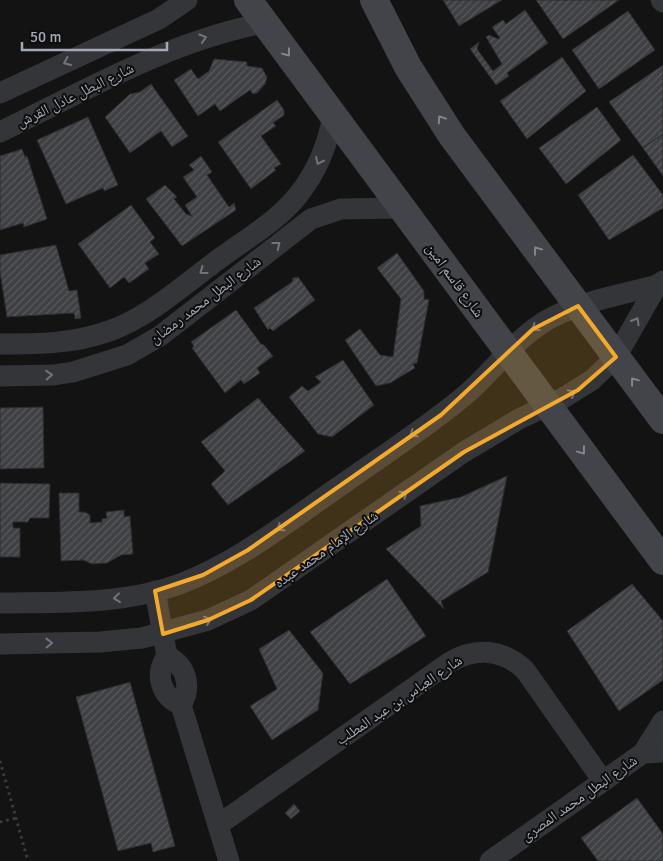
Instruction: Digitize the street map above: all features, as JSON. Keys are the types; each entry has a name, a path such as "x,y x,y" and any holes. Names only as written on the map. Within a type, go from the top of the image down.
{"main road":[{"name":"شارع قاسم امين","path":"248,0 663,561"},
{"path":"374,0 408,67 429,102 663,420"}],"street":[{"path":"0,93 159,19 188,0"},
{"path":"159,19 173,48"},
{"name":"شارع البطل عادل القرش","path":"0,132 173,48 218,33 264,22"},
{"name":"شارع البطل محمد رمضان","path":"0,344 73,341 111,330 146,312 272,220 292,202 318,166 327,141 333,115"},
{"name":"شارع البطل محمد رمضان","path":"0,376 54,375 73,372 127,355 160,336 311,219 342,209 402,208"},
{"path":"0,603 104,600 155,591 203,574 248,550 441,415 533,329 562,312 578,306 660,283"},
{"name":"شارع الإمام محمد عبده","path":"0,644 100,642 163,634 208,620 251,600 464,452 592,380 616,356 660,283"},
{"path":"155,591 167,656 161,667 162,686 167,696 181,705 229,861"},
{"name":"شارع العباس بن عبد المطلب","path":"218,825 450,662 479,651 504,655 525,670 603,781"},
{"path":"167,656 177,663 184,672 187,692 181,705"},
{"name":"شارع البطل محمد المصرى","path":"490,861 603,781 653,752 663,721"}],"path":[{"path":"0,761 28,861"},
{"path":"0,822 16,818"}],"highlighted area":[{"path":"578,306 616,357 578,390 464,452 251,600 208,620 163,634 155,591 203,575 248,550 441,415 533,329"}],"building":[{"path":"443,0 502,0 459,26"},
{"path":"536,0 619,0 563,39"},
{"path":"525,10 548,43 507,73 509,76 496,85 470,49 479,42 477,49 493,71 502,64 486,37 489,35 500,38 492,27 503,20 506,24"},
{"path":"628,11 655,50 599,89 572,50"},
{"path":"562,57 586,91 527,139 500,101"},
{"path":"214,59 247,62 247,66 262,68 267,77 265,84 257,93 253,94 250,90 220,111 215,104 198,116 174,80 191,69 198,79 209,71"},
{"path":"663,65 663,134 643,148 609,102"},
{"path":"151,84 188,136 172,147 161,131 130,153 105,117 130,94 140,92"},
{"path":"277,100 284,110 284,115 273,123 276,126 261,136 281,164 251,189 218,142"},
{"path":"597,107 621,140 566,184 539,148"},
{"path":"88,117 118,185 104,191 103,188 66,204 37,140"},
{"path":"663,134 663,176 643,148"},
{"path":"22,149 25,157 27,156 47,219 24,227 23,223 0,230 0,156"},
{"path":"633,155 663,195 663,208 609,240 578,195"},
{"path":"201,156 212,172 207,175 229,207 234,203 236,210 182,246 146,199 165,185 177,197 174,199 186,214 192,216 185,205 197,197 183,177 194,170 189,165"},
{"path":"131,205 155,238 150,242 159,254 145,263 149,269 129,283 124,277 110,288 78,244"},
{"path":"56,245 69,291 77,290 81,318 75,319 74,313 7,317 0,272 0,255"},
{"path":"397,253 424,291 424,299 429,300 417,363 413,364 415,368 390,383 376,386 345,340 360,329 380,355 393,357 401,299 377,268"},
{"path":"298,277 315,300 273,331 270,328 268,330 254,308 292,282 293,278"},
{"path":"236,310 261,344 273,356 257,368 260,373 244,384 241,380 225,393 192,348 194,346 191,342"},
{"path":"343,360 374,405 332,437 318,434 289,397 302,386 308,391 321,382 315,377"},
{"path":"258,398 305,451 228,505 211,484 225,471 201,442"},
{"path":"43,407 44,468 0,469 0,408"},
{"path":"507,476 488,572 441,601 444,609 386,549 421,526 420,506 461,497"},
{"path":"0,483 50,484 49,518 30,518 28,522 13,522 13,528 20,528 20,557 0,557"},
{"path":"59,493 79,493 79,512 85,512 90,515 90,523 102,522 102,519 107,518 106,512 124,510 124,517 130,516 133,554 121,555 107,563 92,564 83,560 61,561"},
{"path":"387,579 426,636 350,684 310,632"},
{"path":"632,584 663,621 663,680 619,711 567,631"},
{"path":"289,630 323,673 318,710 272,740 250,706 277,689 259,649"},
{"path":"130,682 175,846 153,852 151,843 118,851 76,697"},
{"path":"637,798 663,834 663,861 598,861 581,838"},
{"path":"294,804 300,811 291,819 285,813"}]}
